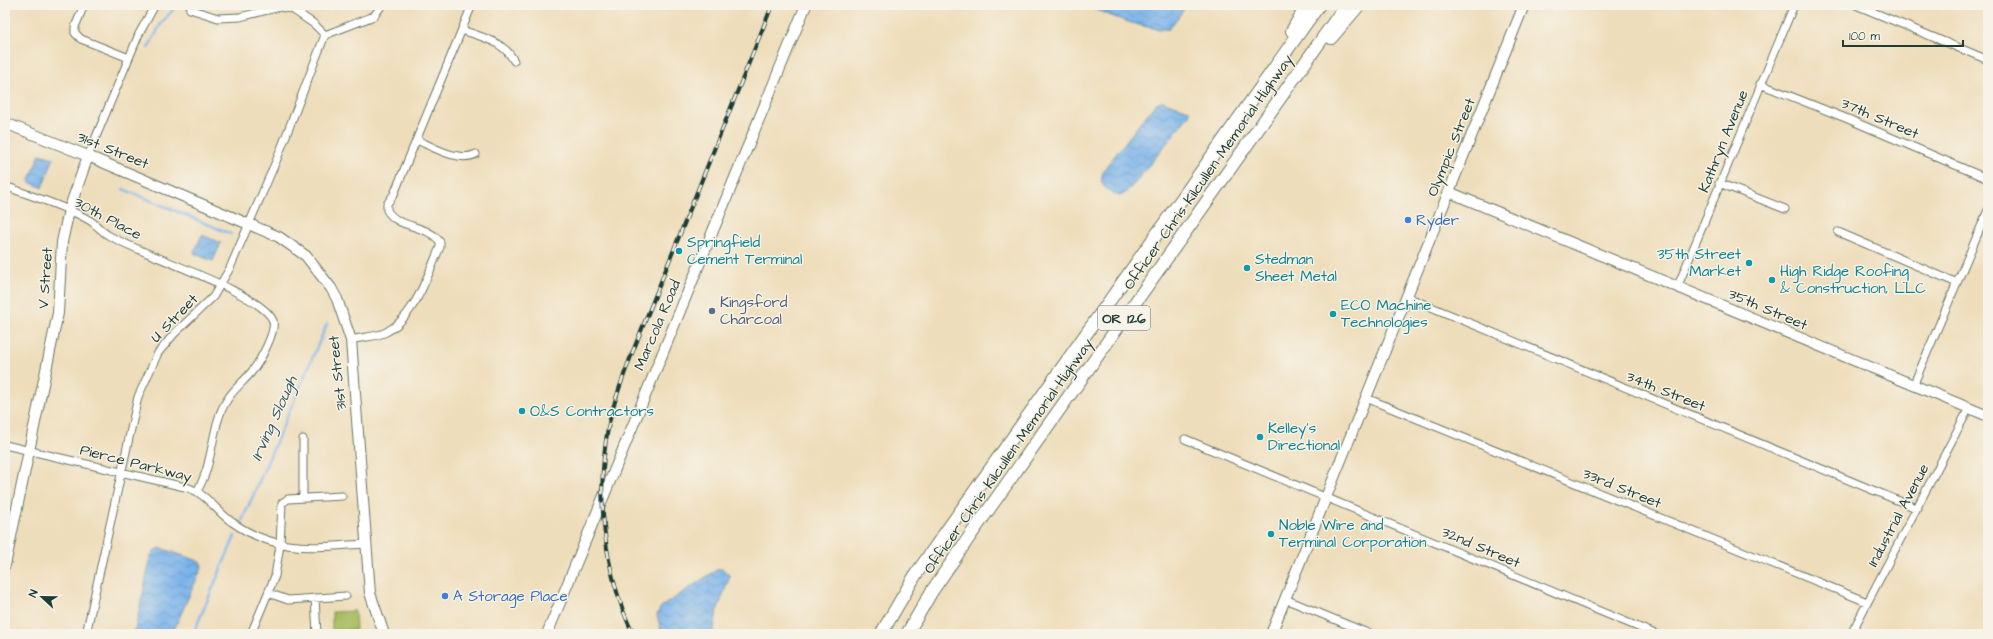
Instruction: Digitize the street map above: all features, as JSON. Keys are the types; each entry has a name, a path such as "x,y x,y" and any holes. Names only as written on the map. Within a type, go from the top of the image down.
{"highway":[{"path":"1243,113 1308,5"},
{"name":"Officer Chris Kilcullen Memorial Highway","path":"881,634 916,574 1319,5"},
{"name":"Officer Chris Kilcullen Memorial Highway","path":"907,634 932,591 972,532 1346,5"},
{"path":"1279,100 1359,5"}],"street":[{"path":"84,5 74,33 81,39 129,58"},
{"name":"V Street","path":"5,565 58,313 62,242 69,210 88,156 139,34 155,5"},
{"path":"190,9 218,18 240,17 280,7 292,9 314,24 325,35 374,16 382,5"},
{"path":"351,340 384,333 401,321 416,301 440,247 440,242 433,235 394,219 387,210 387,204 394,194 472,5"},
{"name":"Marcola Road","path":"547,634 806,5"},
{"name":"Olympic Street","path":"1271,634 1524,5"},
{"name":"Kathryn Avenue","path":"1677,288 1760,84 1794,5"},
{"path":"1856,5 1988,60"},
{"path":"462,30 500,45 506,50 514,61"},
{"name":"U Street","path":"86,634 138,397 154,360 174,334 213,297 234,259 294,117 325,35"},
{"name":"37th Street","path":"1760,84 1848,118 1988,179"},
{"name":"31st Street","path":"5,123 250,223 279,237 306,256 337,299 351,340 370,593 384,634"},
{"path":"416,140 458,156 465,157 476,154"},
{"path":"1720,183 1785,209"},
{"name":"30th Place","path":"5,186 69,210 90,221 108,235 220,284 268,311 273,322 273,330 253,370 226,400 220,417 208,468 197,491"},
{"name":"35th Street","path":"1449,192 1988,416"},
{"path":"1913,386 1988,210"},
{"path":"1838,232 1957,283"},
{"name":"34th Street","path":"1407,297 1916,508"},
{"name":"33rd Street","path":"1366,398 1868,602"},
{"name":"Industrial Avenue","path":"1851,634 1969,408"},
{"path":"303,438 303,498"},
{"name":"32nd Street","path":"1185,439 1655,634"},
{"name":"Pierce Parkway","path":"5,445 122,471 172,483 197,491 211,502 228,520 241,528 280,545 308,548 366,544"},
{"path":"251,634 275,576 280,545 282,503 288,499 342,496"},
{"path":"268,593 288,600 346,596"},
{"path":"315,598 318,634"},
{"path":"1285,599 1370,634"}],"green space":[{"path":"355,611 356,630 332,631 332,612"}],"water":[{"path":"1086,5 1187,5 1169,29 1160,29 1150,28 1116,18"},
{"path":"1162,101 1189,110 1190,114 1134,184 1124,194 1119,196 1109,191 1102,182 1105,168 1156,103"},
{"path":"40,154 54,158 42,188 29,182"},
{"path":"202,235 221,243 213,261 195,254 194,252"},
{"path":"160,548 196,560 201,563 202,567 172,634 134,634 151,556 154,551"},
{"path":"718,569 723,569 730,576 717,611 713,634 662,634 657,615 661,607"}],"waterway":[{"path":"148,48 161,24 177,5"},
{"path":"123,189 231,234"},
{"name":"Irving Slough","path":"242,521 327,324"},
{"name":"Irving Slough","path":"193,634 235,536"}],"railway":[{"path":"633,634 615,584 604,530 603,476 609,423 617,395 633,351 771,8"}],"place":[{"name":"Ryder","path":"1408,220"},
{"name":"Springfield Cement Terminal","path":"679,251"},
{"name":"35th Street Market","path":"1749,263"},
{"name":"Stedman Sheet Metal","path":"1247,268"},
{"name":"High Ridge Roofing & Construction, LLC","path":"1772,280"},
{"name":"Kingsford Charcoal","path":"712,311"},
{"name":"ECO Machine Technologies","path":"1333,314"},
{"name":"O&S Contractors","path":"522,411"},
{"name":"Kelley's Directional","path":"1260,437"},
{"name":"Noble Wire and Terminal Corporation","path":"1271,534"},
{"name":"A Storage Place","path":"445,596"}]}
